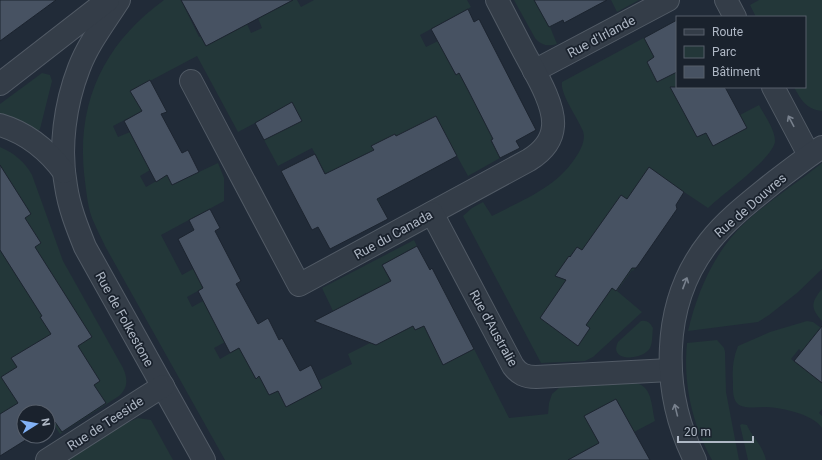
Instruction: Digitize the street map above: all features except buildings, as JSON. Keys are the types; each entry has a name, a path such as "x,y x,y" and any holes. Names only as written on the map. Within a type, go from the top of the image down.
{"street":[{"path":"0,84 108,0"},
{"name":"Rue de Folkestone","path":"119,0 93,41 79,68 68,107 64,143 64,172 70,205 85,247 204,460"},
{"name":"Rue du Canada","path":"191,81 299,285 529,160 542,150 548,142 553,126 553,115 547,98 497,0"},
{"name":"Rue d'Irlande","path":"534,71 668,0"},
{"path":"726,0 734,16"},
{"path":"773,88 815,151"},
{"name":"Rue de Folkestone","path":"0,125 35,141 50,155 64,172"},
{"name":"Rue de Douvres","path":"695,460 681,429 675,404 670,370 676,311 684,283 691,268 709,242 729,220 815,151"},
{"name":"Rue d'Australie","path":"432,213 513,366 522,375 536,377 670,370"},
{"name":"Rue de Teeside","path":"47,460 162,386"}],"green space":[{"path":"164,0 181,0 199,37 201,36 206,46 247,24 251,33 262,28 258,18 293,0 297,0 301,7 314,0 467,0 471,7 420,35 426,47 438,41 456,75 459,73 467,88 470,86 480,113 487,125 497,137 491,141 500,158 468,176 457,156 378,198 381,206 357,219 333,188 312,148 278,166 255,123 238,132 197,56 131,91 142,111 113,126 118,137 130,132 150,170 140,176 146,187 167,175 199,172 218,163 224,178 224,201 161,235 182,275 204,263 214,282 187,297 192,307 203,301 225,342 214,348 220,359 248,343 245,358 255,378 259,376 269,395 278,391 286,407 322,388 318,381 352,364 348,354 370,343 376,345 389,338 366,293 354,300 355,303 345,305 333,311 322,288 414,240 417,246 382,265 415,330 424,326 443,364 474,349 509,418 548,414 552,394 561,386 633,383 640,384 648,392 652,403 655,421 634,432 616,399 585,416 599,443 584,451 588,460 225,460 105,246 92,218 86,190 83,146 85,121 99,75 111,54 126,35 143,17"},
{"path":"514,0 606,0 564,23 563,20 550,27 557,44 548,45 542,44 535,38"},
{"path":"611,0 639,0 617,12"},
{"path":"759,0 822,0 822,111 808,106 799,96 795,88 806,88 806,16 756,16 750,5"},
{"path":"676,21 676,88 723,96 728,93 740,115 759,105 769,122 775,136 775,141 766,157 757,166 708,208 684,192 680,199 675,200 636,267 633,271 632,270 617,291 642,312 593,357 585,361 541,363 463,216 472,208 483,202 492,216 552,183 571,164 579,152 584,138 582,129 569,106 562,87 562,82"},
{"path":"42,73 50,75 52,81 40,129 38,131 0,118 0,104"},
{"path":"0,147 19,158 32,175 63,261 123,368 126,376 126,387 119,396 60,434 56,428 56,404 16,404 16,444 19,444 5,453 0,446"},
{"path":"822,163 822,269 797,293 758,322 688,331 697,300 710,270 718,256 737,230 749,219"},
{"path":"822,289 822,321 815,312 813,305"},
{"path":"641,321 648,322 653,328 650,348 646,352 634,357 622,356 616,349 618,342"},
{"path":"807,321 813,322 821,328 802,352 799,349 791,359 822,383 822,409 819,413 822,416 822,428 818,423 805,415 789,410 739,405 734,398 733,391 733,368 738,346 770,332"},
{"path":"717,340 724,348 725,352 726,392 739,460 712,460 699,432 690,403 686,373 687,343"},
{"path":"138,418 151,420 173,460 66,460 122,425"},
{"path":"740,425 747,425 765,455 766,460 748,460"}]}
